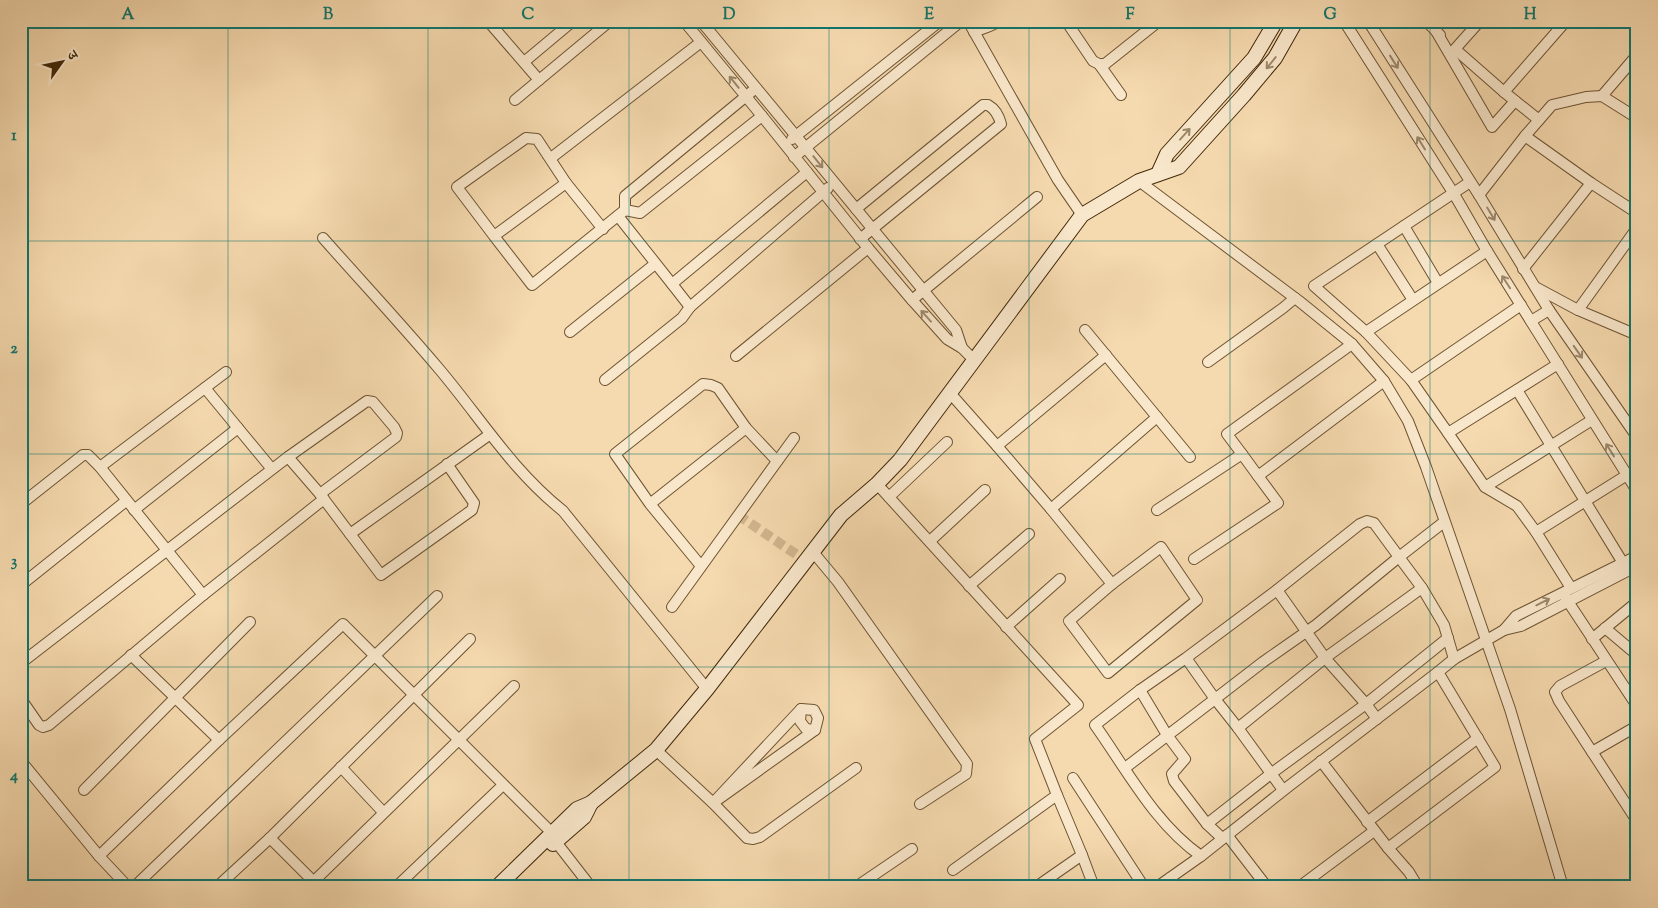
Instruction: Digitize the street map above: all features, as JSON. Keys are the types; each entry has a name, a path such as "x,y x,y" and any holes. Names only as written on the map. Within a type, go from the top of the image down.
{"street":[{"path":"488,21 539,80"},
{"path":"524,62 574,21"},
{"path":"515,100 610,21"},
{"path":"684,21 823,191 860,240 947,339 962,348 974,360"},
{"path":"701,21 872,230 925,291 956,330 962,348"},
{"path":"784,144 940,21"},
{"path":"794,156 960,21"},
{"path":"968,21 981,27 992,27 999,21"},
{"path":"1066,21 1093,61 1099,64 1105,64 1159,21"},
{"path":"1158,174 1167,154 1254,58 1276,21"},
{"path":"510,887 576,809 591,803 656,750 707,690 841,515 877,484 900,460 1082,215 1140,181 1179,167 1275,58 1296,21"},
{"path":"1344,21 1454,194 1487,251 1637,491"},
{"path":"1368,21 1479,195 1549,310 1637,438"},
{"path":"1426,21 1514,101 1539,120"},
{"path":"1455,49 1480,21"},
{"path":"1504,92 1566,21"},
{"path":"981,27 1058,180 1082,215"},
{"path":"1436,31 1492,127 1514,101"},
{"path":"551,158 701,42"},
{"path":"1602,96 1637,56"},
{"path":"1099,64 1121,95"},
{"path":"603,229 566,183 537,139 526,138 457,187 532,285 603,229 621,213 625,196 756,88"},
{"path":"1479,195 1552,105 1586,97 1602,96 1637,118"},
{"path":"856,209 983,105 988,105 992,108 1000,118 1001,124 860,240"},
{"path":"621,213 640,214 762,116"},
{"path":"1525,136 1637,213"},
{"path":"672,284 807,172"},
{"path":"1140,181 1295,298 1352,344 1384,381 1408,422 1426,466 1510,709 1563,887"},
{"path":"605,380 682,318 690,307 834,182"},
{"path":"1470,182 1314,286 1366,332 1411,380 1485,487 1517,506 1536,532 1566,590 1567,602 1637,706"},
{"path":"494,236 566,183"},
{"path":"1523,269 1591,183"},
{"path":"912,300 1037,197"},
{"path":"621,213 655,264 690,307"},
{"path":"1404,226 1438,283"},
{"path":"1578,310 1637,228"},
{"path":"323,238 441,371 524,476 544,496 563,511 707,690"},
{"path":"1377,244 1413,300"},
{"path":"736,356 868,248"},
{"path":"1366,332 1487,251"},
{"path":"570,332 655,264"},
{"path":"1536,288 1578,310 1637,335"},
{"path":"1208,362 1295,298"},
{"path":"1411,380 1521,305"},
{"path":"1531,321 1549,310"},
{"path":"1085,330 1190,457"},
{"path":"1194,559 1278,503 1227,434 1352,344"},
{"path":"997,446 1106,355"},
{"path":"1448,432 1558,364"},
{"path":"100,467 226,372"},
{"path":"1258,476 1384,381"},
{"path":"701,566 650,504 615,454 703,384 718,388 746,428 777,462"},
{"path":"205,388 271,468"},
{"path":"1517,390 1623,563"},
{"path":"950,393 1051,509 1112,584"},
{"path":"21,663 271,468 367,401 373,402 394,427 397,433 396,437 202,595 49,725 43,727 39,725 21,699"},
{"path":"1051,509 1157,417"},
{"path":"1485,487 1592,420"},
{"path":"134,510 238,428"},
{"path":"650,504 746,428"},
{"path":"350,534 490,435"},
{"path":"672,607 794,438"},
{"path":"889,497 946,442"},
{"path":"1157,510 1242,454"},
{"path":"21,504 83,455 88,455 100,467 202,595"},
{"path":"288,457 322,496 381,575 472,510 474,503 448,464"},
{"path":"1536,532 1626,475"},
{"path":"877,484 1078,705 1035,740 1094,887"},
{"path":"930,541 985,490"},
{"path":"21,585 126,501"},
{"path":"1201,856 1184,844 1162,821 1096,725 1140,690 1186,658 1277,590 1360,524 1367,521 1374,523 1422,588 1444,625 1454,659"},
{"path":"1125,768 1263,662 1307,632 1444,522"},
{"path":"970,586 1030,534"},
{"path":"1161,547 1198,600 1108,673 1069,621 1112,584 1161,547"},
{"path":"813,552 838,582 967,764 966,774 920,804"},
{"path":"1504,630 1516,616 1637,556"},
{"path":"1157,887 1201,856 1283,790 1454,659 1486,639 1504,630 1521,626 1637,566"},
{"path":"1006,627 1060,579"},
{"path":"1238,728 1325,658 1422,588"},
{"path":"1277,590 1325,658 1377,719"},
{"path":"134,887 437,596"},
{"path":"1592,639 1637,602"},
{"path":"84,790 250,622"},
{"path":"99,856 343,624 554,837 591,887"},
{"path":"1606,628 1637,654"},
{"path":"1207,824 1272,773 1366,704 1448,638"},
{"path":"217,887 270,838 470,639"},
{"path":"131,655 219,740"},
{"path":"1186,658 1283,790"},
{"path":"1606,661 1560,686 1555,692 1558,701 1635,815"},
{"path":"1388,848 1495,766 1438,672"},
{"path":"270,838 310,884 382,812 514,686"},
{"path":"1140,690 1167,735 1185,759 1172,774 1174,781 1207,824 1224,837 1267,887"},
{"path":"801,709 800,721 806,728 815,730 713,802 801,709"},
{"path":"1592,752 1637,726"},
{"path":"1368,822 1478,738"},
{"path":"656,750 713,802 747,838 753,839 760,838 856,768"},
{"path":"21,761 99,856 128,887"},
{"path":"1321,761 1374,831 1409,872 1414,885"},
{"path":"341,767 382,812"},
{"path":"1072,778 1144,887"},
{"path":"396,887 503,786"},
{"path":"952,870 1057,795"},
{"path":"1299,887 1374,831"},
{"path":"496,887 554,837"},
{"path":"856,887 912,849"},
{"path":"1036,887 1082,855"},
{"path":"1170,878 1177,887"}],"tunnel":[{"path":"738,515 806,561"}]}
